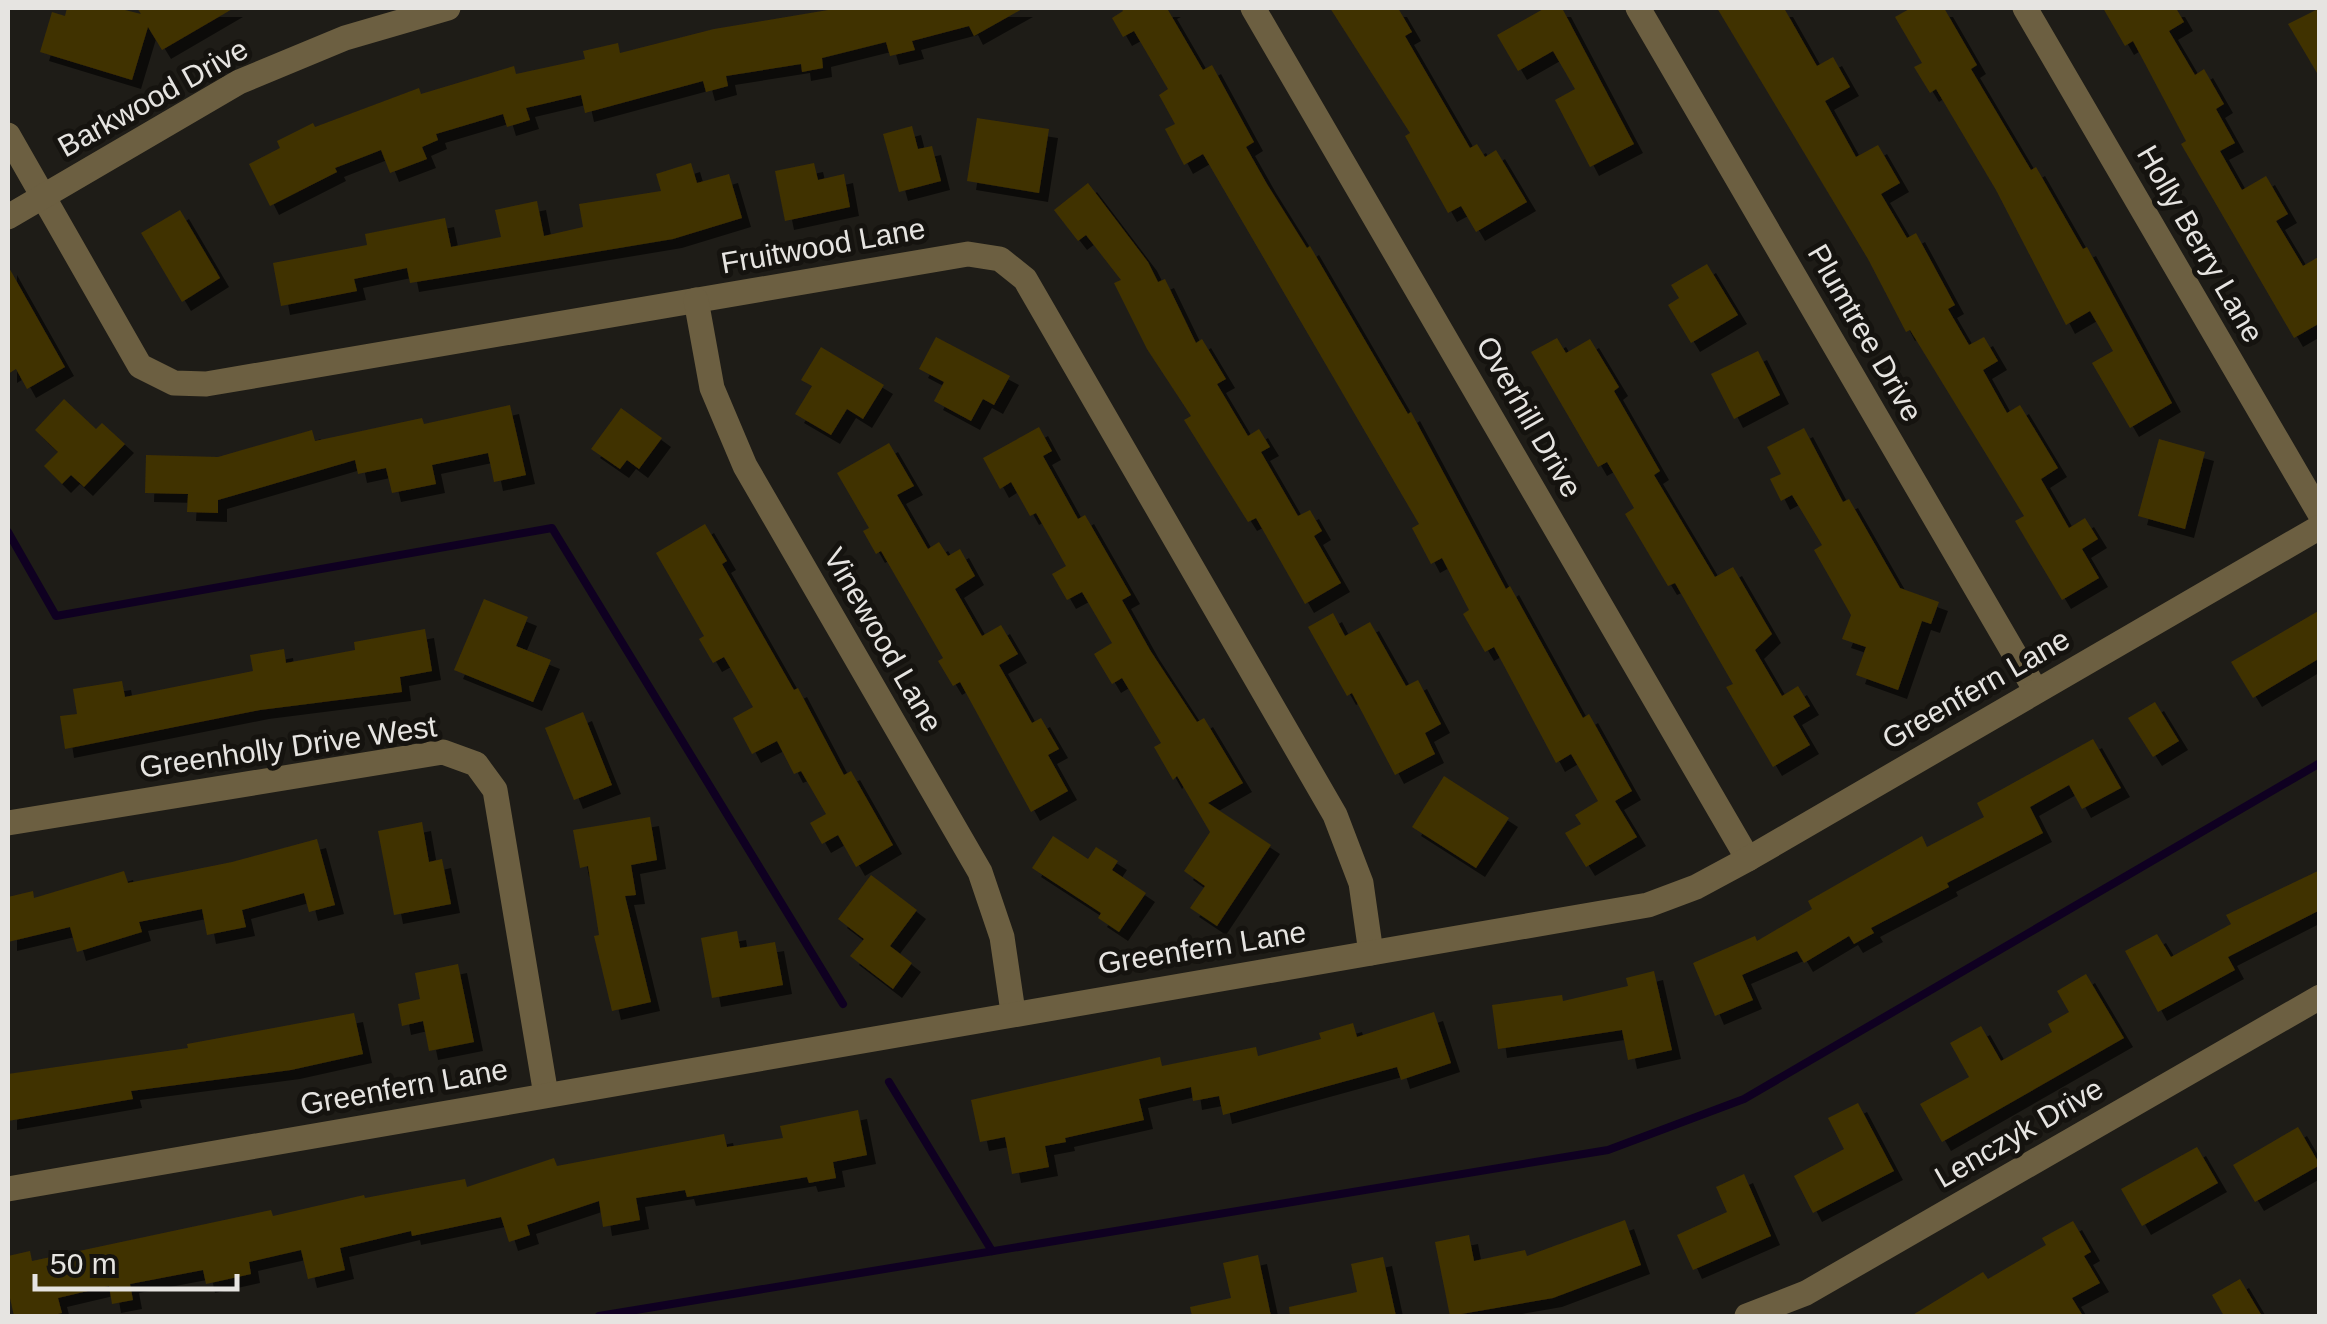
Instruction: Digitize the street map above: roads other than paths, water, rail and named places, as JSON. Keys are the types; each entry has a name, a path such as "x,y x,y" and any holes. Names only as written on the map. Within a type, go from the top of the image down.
{"street":[{"name":"Barkwood Drive","path":"8,216 239,82 345,38 448,8"},
{"name":"Overhill Drive","path":"1253,8 1748,859"},
{"name":"Plumtree Drive","path":"1638,8 2036,691"},
{"name":"Holly Berry Lane","path":"2025,8 2320,514"},
{"name":"Fruitwood Lane","path":"8,135 140,366 174,383 206,384 968,254 1000,259 1024,279 1335,815 1361,883 1372,953"},
{"name":"Vinewood Lane","path":"696,300 712,388 745,466 980,872 1002,936 1013,1012"},
{"name":"Greenfern Lane","path":"8,1189 1013,1012 1596,918 1648,905 1696,888 1748,859 2320,527"},
{"name":"Greenholly Drive West","path":"8,823 443,752 476,764 495,790 546,1096"},
{"name":"Lenczyk Drive","path":"1747,1316 1806,1293 2320,997"}],"waterway":[{"path":"8,532 56,616 552,528 843,1004"},
{"path":"599,1316 1608,1150 1744,1099 2320,763"},
{"path":"889,1082 992,1251"}]}
